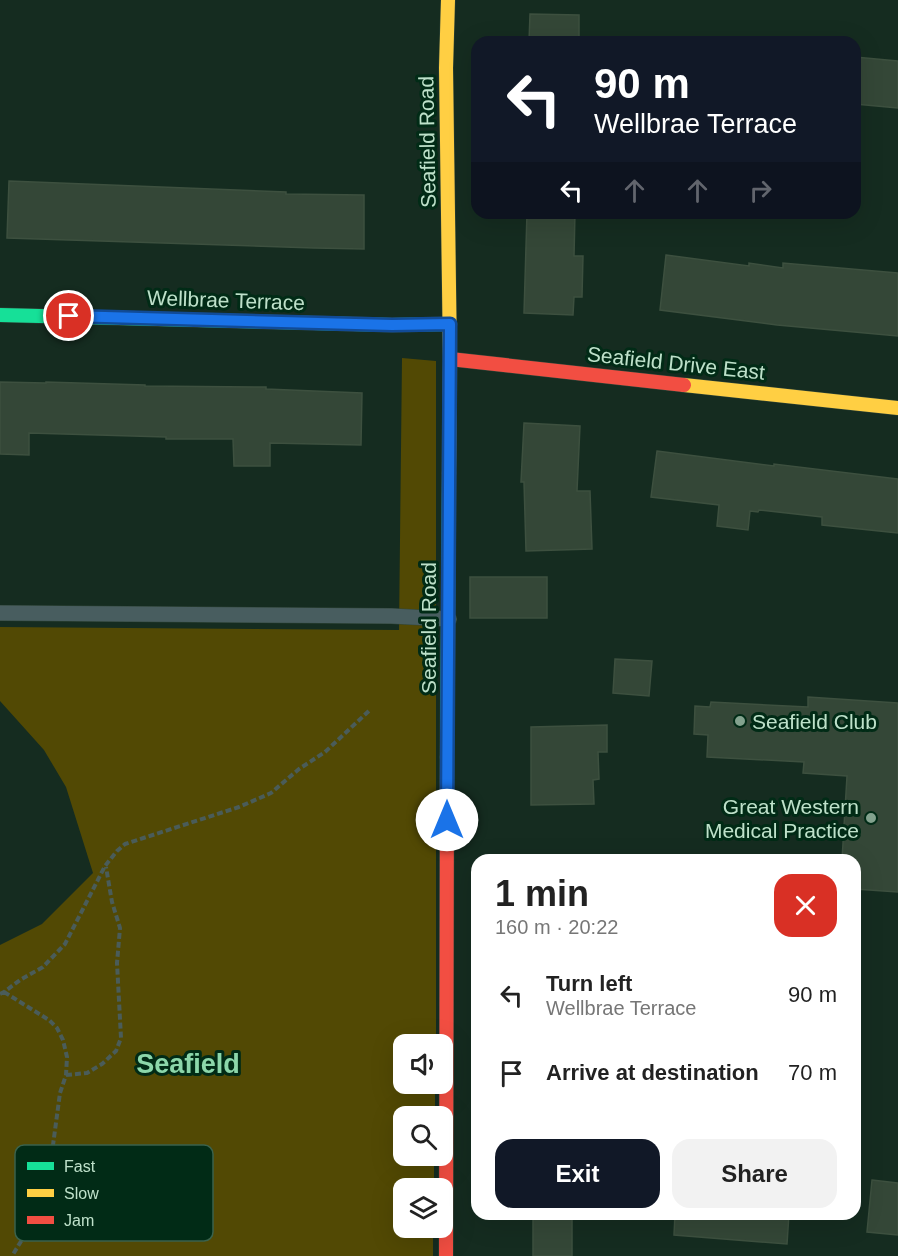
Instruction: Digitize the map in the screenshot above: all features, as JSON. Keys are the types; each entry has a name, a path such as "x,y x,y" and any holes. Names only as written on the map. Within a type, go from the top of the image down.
{"street":[{"name":"Seafield Road","path":"446,1256 450,359 447,0"},
{"name":"Wellbrae Terrace","path":"0,315 392,325 450,324"},
{"name":"Seafield Drive East","path":"450,359 898,408"}],"lane":[{"path":"0,613 391,616 449,619"}],"path":[{"path":"53,1145 60,1093 66,1075 67,1056 63,1040 49,1020 2,993 43,967 65,944 105,866 125,844 239,807 271,793 299,769 325,752 371,709"},
{"path":"66,1075 87,1073 102,1064 116,1051 121,1038 117,963 120,928 105,866"},
{"path":"12,1256 21,1241"}],"shaded area":[{"path":"402,358 436,361 436,1034 393,1034 393,1094 435,1094 435,1106 393,1106 393,1166 434,1166 434,1178 393,1178 393,1238 433,1238 433,1256 0,1256 0,945 42,924 93,873 66,787 44,750 0,701 0,627 399,630"}],"building":[{"path":"530,14 579,15 579,36 529,36"},
{"path":"861,58 898,61 898,108 861,105"},
{"path":"9,181 286,192 286,194 364,195 364,249 7,238"},
{"path":"527,219 575,219 574,256 583,256 582,297 574,297 573,315 524,313"},
{"path":"666,255 749,266 749,263 783,268 783,263 898,273 898,336 777,325 660,310"},
{"path":"0,382 266,387 266,389 362,393 361,445 270,443 270,466 234,466 233,439 166,439 166,437 29,433 29,455 0,454"},
{"path":"524,423 580,426 577,491 590,491 592,549 526,551 524,482 521,482"},
{"path":"657,451 898,479 898,533 822,525 822,517 759,510 758,512 750,511 748,530 717,526 719,505 651,497"},
{"path":"470,577 547,577 547,618 470,618"},
{"path":"615,659 652,661 649,696 613,693"},
{"name":"Great Western Medical Practice","path":"808,697 898,703 898,892 861,889 861,854 842,854 847,776 803,773 804,762 707,757 708,735 694,734 695,706 710,707 711,702 808,707"},
{"path":"607,725 607,752 598,752 599,779 593,780 594,804 531,805 531,727"},
{"path":"872,1180 898,1183 898,1235 867,1232"},
{"path":"533,1220 572,1220 572,1256 533,1256"},
{"path":"675,1220 789,1220 787,1244 674,1235"}],"traffic: fast":[{"path":"0,315 392,325 450,324"},
{"path":"447,757 449,473"}],"traffic: slow":[{"path":"448,0 446,68 450,359 449,473"},
{"path":"684,385 898,408"}],"traffic: jam":[{"path":"450,359 684,385"},
{"path":"446,1256 447,757"}],"place":[{"name":"Seafield Club","path":"740,721"},
{"name":"Great Western Medical Practice","path":"871,818"}],"district":[{"name":"Seafield","path":"188,1064"}],"route":[{"path":"69,316 392,325 450,324 447,820"}]}
